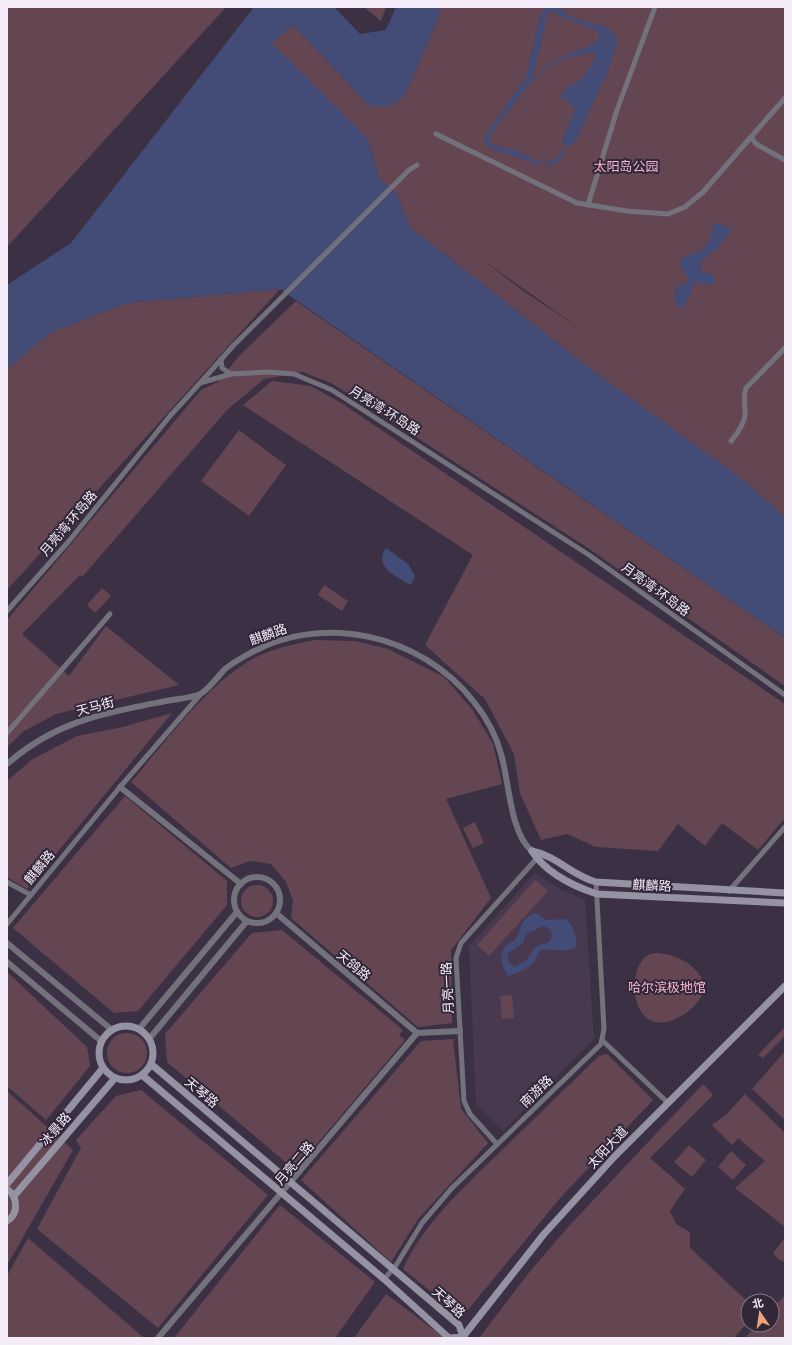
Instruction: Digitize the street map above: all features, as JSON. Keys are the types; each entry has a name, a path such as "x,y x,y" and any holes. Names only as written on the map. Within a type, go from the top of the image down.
{"main road":[{"name":"麒麟路","path":"532,851 542,853 579,876 596,882 785,894"},
{"name":"麒麟路","path":"532,851 537,858 562,878 583,890 597,894 785,903"},
{"name":"太阳大道","path":"462,1338 544,1234 614,1156 785,986"},
{"path":"125,1026 139,1029 149,1039 153,1055 151,1064 142,1075 129,1080 115,1078 103,1068 99,1050 102,1041 112,1030 125,1026"},
{"name":"天琴路","path":"142,1075 384,1279 449,1338 462,1338 459,1325 151,1064"},
{"name":"冰景路","path":"7,1184 103,1068"},
{"name":"冰景路","path":"14,1196 115,1078"},
{"path":"7,1189 14,1196 16,1208 12,1218 7,1221"}],"street":[{"path":"588,205 617,110 655,7"},
{"path":"436,134 555,194 577,203 631,211 668,214 679,209 703,192 785,98"},
{"path":"752,136 756,144 785,160"},
{"path":"200,383 233,346 409,170 417,165"},
{"path":"731,441 739,431 745,416 743,397 746,388 785,348"},
{"path":"221,359 222,368 231,374"},
{"name":"月亮湾·环岛路","path":"7,611 69,540 170,416 200,383 231,374 268,372 294,374 332,390 589,555 785,695"},
{"path":"7,733 110,614"},
{"name":"麒麟路","path":"7,924 120,787 200,695 226,668 246,655 266,645 289,638 319,633 346,632 372,637 407,649 424,658 450,676 482,712 501,752 514,819 522,838 532,851"},
{"name":"天马街","path":"7,764 40,738 96,715 200,695"},
{"path":"120,787 241,884"},
{"path":"729,890 785,827"},
{"name":"月亮一路","path":"496,1144 466,1108 460,1031 456,958 457,951 461,943 542,853"},
{"path":"254,878 262,878 274,886 280,899 276,913 266,921 260,923 248,921 237,912 234,897 241,884 254,878"},
{"path":"7,882 31,895"},
{"path":"596,882 604,1029 602,1040 667,1102"},
{"path":"139,1029 237,912"},
{"name":"天鸽路","path":"276,913 417,1033"},
{"path":"149,1039 248,921"},
{"path":"7,943 112,1030"},
{"path":"7,962 102,1041"},
{"path":"417,1033 460,1031"},
{"name":"月亮二路","path":"158,1338 417,1033"},
{"name":"南游路","path":"384,1279 393,1270 422,1223 452,1188 601,1044 602,1040"}],"shaded area":[{"path":"535,873 560,889 585,900 594,1039 503,1131 476,1104 469,946"}],"green space":[{"path":"7,7 226,7 7,247"},
{"path":"364,7 386,7 381,21"},
{"name":"太阳岛公园","path":"441,7 785,7 785,519 744,481 593,371 410,227 396,193 379,178 368,139 271,43 293,25 369,105 404,96 437,22","holes":["480,258 582,330 522,290"]},
{"path":"280,289 7,590 7,369 51,332 127,303"},
{"path":"296,301 785,638 785,686 588,548 331,383 303,372 264,379 227,410 82,577 80,575 22,634 69,676 106,626 179,685 56,714 24,731 7,747 7,620 201,390 218,382 239,356"},
{"path":"272,381 311,386 343,404 785,704 785,818 758,850 722,823 705,846 678,824 658,851 596,847 567,834 541,840 520,793 514,754 485,699 425,645 473,555 243,405"},
{"path":"239,430 286,465 249,516 201,481"},
{"path":"324,585 348,601 342,611 318,595"},
{"path":"102,588 111,596 95,613 87,605"},
{"path":"315,640 355,641 388,649 444,677 472,709 493,744 502,784 446,799 491,898 451,950 452,1023 418,1027 291,918 293,900 286,882 271,864 250,861 231,868 131,782 197,704 227,677 260,655"},
{"path":"172,713 27,889 7,877 7,781 33,759 77,736 123,727"},
{"path":"125,796 227,881 227,905 138,1011 114,1013 13,928"},
{"path":"475,822 484,843 473,848 463,828"},
{"path":"535,880 548,891 489,956 477,945"},
{"path":"254,885 260,885 269,889 273,901 269,913 260,917 254,917 245,913 241,904 241,898 245,889"},
{"path":"282,930 403,1030 399,1035 405,1040 295,1170 167,1062 165,1034 252,933"},
{"name":"哈尔滨极地馆","path":"655,953 670,955 684,961 696,970 704,983 703,992 693,1007 686,1013 666,1022 652,1021 642,1012 636,999 635,983 638,969 644,958"},
{"path":"7,972 87,1047 90,1066 46,1120 7,1086"},
{"path":"512,995 514,1018 502,1019 500,996"},
{"path":"785,1027 785,1036 763,1058 758,1055"},
{"path":"131,1033 138,1036 144,1042 147,1053 146,1061 138,1070 131,1073 123,1073 116,1070 108,1061 107,1049 110,1042 119,1034"},
{"path":"453,1039 461,1109 488,1143 418,1219 391,1262 301,1180 421,1041"},
{"path":"785,1051 785,1120 752,1089"},
{"path":"607,1054 653,1100 561,1197 462,1317 403,1269 412,1252 433,1221 459,1192 599,1056"},
{"path":"703,1084 713,1095 650,1158 685,1189 670,1211 676,1224 690,1232 690,1248 740,1295 740,1331 734,1338 479,1338 528,1274 568,1227"},
{"path":"141,1090 268,1195 158,1328 37,1229 81,1148 76,1140 116,1096"},
{"path":"7,1091 73,1150 7,1265"},
{"path":"745,1094 785,1133 785,1227 735,1188 765,1161 738,1138 732,1145 712,1125 726,1115"},
{"path":"689,1145 706,1160 692,1177 674,1162"},
{"path":"731,1151 746,1165 733,1180 718,1167"},
{"path":"280,1205 375,1282 335,1338 174,1338"},
{"path":"28,1238 144,1338 7,1338 7,1276"},
{"path":"785,1238 785,1262 779,1260 773,1253"},
{"path":"386,1294 445,1338 354,1338"},
{"path":"785,1295 785,1338 745,1338 750,1333 780,1333 780,1300"}],"water":[{"path":"254,7 334,7 360,34 386,30 396,7 441,7 437,22 404,96 396,102 384,107 369,105 293,25 272,43 368,139 379,178 396,193 410,227 593,371 746,482 785,518 785,638 280,289 127,303 51,332 7,369 7,285 71,243"},
{"path":"545,7 558,7 571,17 610,29 615,35 617,44 606,76 577,140 567,148 560,160 553,165 538,164 489,148 483,139 526,77 539,19","holes":["551,10 558,15 595,30 599,34 599,40 585,48 557,59 545,67 531,80 547,16","594,52 596,58 583,78 563,90 561,97 573,106 574,112 562,140 566,148 558,157 550,162 541,162 517,151 495,146 489,141 490,135 519,97 544,70 553,64 573,56"]},
{"path":"720,224 732,229 718,248 702,260 700,267 703,273 709,272 715,278 714,283 709,285 697,282 692,289 685,306 680,308 676,305 675,291 678,285 686,283 688,280 681,265 684,256 697,253 705,247 710,238 713,225"},
{"path":"386,548 408,564 415,576 411,585 388,571 382,561"},
{"path":"534,913 540,915 545,920 564,919 568,921 572,926 577,943 576,947 567,950 548,949 539,951 535,961 525,970 508,976 502,964 502,953 507,945 515,940 523,922","holes":["544,926 552,935 549,942 535,947 526,961 514,967 509,962 507,954 523,943 525,936 530,932"]}]}
